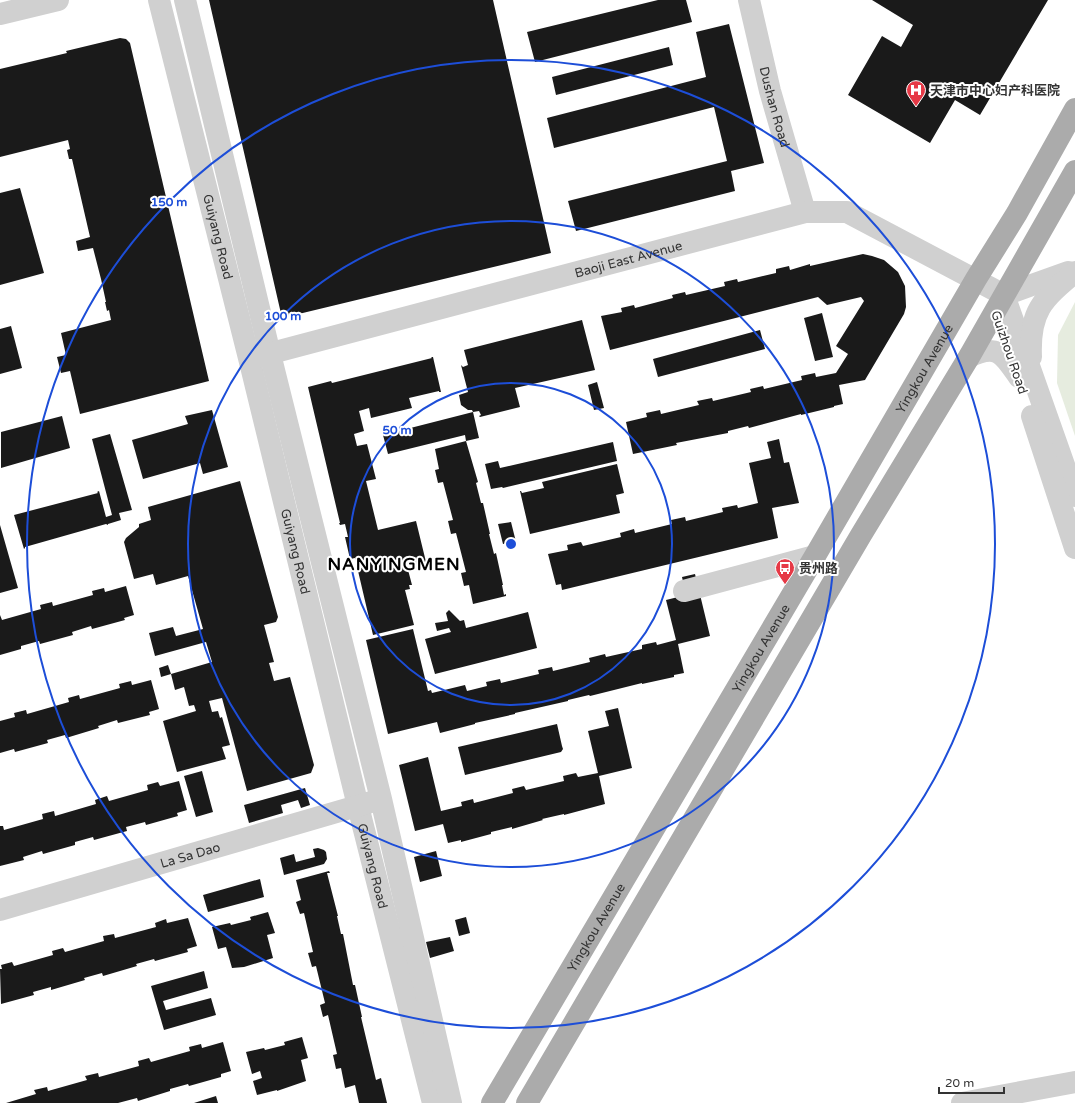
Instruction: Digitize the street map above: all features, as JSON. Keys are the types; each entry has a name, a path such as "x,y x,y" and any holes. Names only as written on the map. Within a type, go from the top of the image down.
{"main road":[{"name":"Yingkou Avenue","path":"492,1103 815,556 976,279 1017,213 1075,109"},
{"path":"527,1103 861,535 969,357 1075,171"},
{"path":"815,556 861,535"}],"street":[{"path":"0,14 58,0"},
{"name":"Guiyang Road","path":"159,0 433,1103"},
{"name":"Guiyang Road","path":"185,0 270,354 381,799 451,1103"},
{"name":"Dushan Road","path":"749,0 770,92 804,212"},
{"name":"Baoji East Avenue","path":"249,358 270,354 804,212 847,212 976,279"},
{"path":"1000,302 1075,271"},
{"path":"969,357 980,352 990,350 1001,354 1009,363 1025,375 1032,325 1039,309 1049,294 1075,271"},
{"name":"Guizhou Road","path":"976,279 1000,302 1025,375 1075,548"},
{"name":"Guizhou Road","path":"1025,375 1075,496"},
{"path":"684,590 815,556"},
{"name":"La Sa Dao","path":"0,910 381,799"},
{"path":"962,1103 1075,1082"}],"shaded area":[{"path":"1075,302 1075,436 1057,383 1058,335"}],"building":[{"path":"209,0 493,0 551,253 282,318"},
{"path":"658,0 686,0 692,22 535,62 527,32"},
{"path":"872,0 1048,0 980,115 955,100 930,143 848,95 882,36 901,47 913,25"},
{"path":"729,24 764,163 731,171 735,191 576,231 568,201 727,161 714,107 554,148 547,118 706,77 696,32"},
{"path":"120,38 126,39 130,43 209,381 80,414 70,371 61,373 57,357 66,355 61,333 111,320 109,310 107,311 93,248 78,251 76,241 90,237 72,159 69,159 67,150 70,149 68,140 0,157 0,69 67,53 66,51"},
{"path":"669,47 673,65 556,95 552,77"},
{"path":"20,188 44,273 0,285 0,193"},
{"path":"863,254 884,260 898,272 905,286 906,307 904,314 865,380 839,385 843,404 749,428 748,426 728,431 728,433 676,443 677,445 633,454 626,422 647,417 646,413 660,410 661,414 699,405 697,401 712,398 713,401 751,392 750,389 763,386 764,389 802,380 801,376 815,373 816,377 836,373 848,354 836,346 864,301 861,297 827,305 818,297 610,350 601,316 622,312 621,308 634,305 635,308 673,298 672,295 685,292 686,295 725,286 724,282 737,279 738,282 776,273 776,269 789,266 790,270 810,264 810,266"},
{"path":"822,313 833,357 815,361 804,318"},
{"path":"582,320 595,370 515,388 520,407 480,417 479,416 481,415 479,411 473,412 472,410 468,410 461,405 459,395 468,392 461,365 463,367 468,365 464,350"},
{"path":"11,326 22,368 0,374 0,329"},
{"path":"760,330 765,349 658,377 653,359"},
{"path":"431,357 433,357 441,392 439,391 409,398 412,408 371,418 369,408 359,411 364,431 354,434 357,446 367,444 376,479 366,481 378,530 416,521 426,562 407,566 412,585 409,585 410,589 405,590 414,625 373,635 355,558 350,559 345,537 348,537 345,524 340,525 339,523 308,387 331,381 332,383 432,358"},
{"path":"597,382 604,408 594,410 588,385"},
{"path":"212,410 228,467 203,474 200,463 143,479 132,440 188,424 185,416"},
{"path":"473,412 479,438 466,441 465,435 388,454 383,435"},
{"path":"62,416 70,448 1,468 1,432"},
{"path":"110,434 132,510 119,513 121,520 108,525 106,524 25,547 24,549 14,515 98,493 97,492 99,491 106,517 112,515 92,439"},
{"path":"779,439 784,463 789,462 799,503 772,508 778,538 562,590 561,584 556,585 548,554 568,550 567,545 581,542 583,546 621,537 620,533 634,529 635,533 672,524 671,520 685,517 686,521 723,512 722,508 737,505 738,508 758,503 749,463 771,458 767,442"},
{"path":"466,441 478,482 476,483 481,503 483,503 494,554 496,553 504,595 506,594 506,596 473,604 469,585 464,586 461,573 466,572 456,533 451,534 448,521 453,520 443,482 438,483 435,470 439,469 435,449"},
{"path":"613,442 617,461 503,488 491,489 485,464 498,461 500,468"},
{"path":"617,464 624,493 616,495 620,513 530,534 520,491 522,493 544,488 542,482"},
{"path":"240,481 278,617 276,622 264,625 274,662 269,663 274,681 290,677 314,765 311,773 247,791 222,698 209,701 212,712 218,711 220,718 222,717 230,745 222,747 226,759 177,772 163,721 196,711 194,705 189,706 184,687 175,690 171,674 212,662 206,642 155,656 149,633 173,627 176,636 203,629 188,576 156,585 153,574 134,579 124,542 126,538 139,527 139,524 151,520 148,507"},
{"path":"511,522 516,542 503,544 498,524"},
{"path":"0,525 18,588 0,593"},
{"path":"695,574 710,636 678,644 684,673 674,675 674,677 589,695 515,713 440,733 437,722 388,734 366,640 413,629 428,691 431,690 432,693 465,685 467,691 487,686 486,682 500,679 501,683 539,674 538,670 552,667 553,671 590,662 589,658 605,654 606,657 642,649 642,645 656,642 657,645 676,640 666,600 686,595 682,577"},
{"path":"126,586 134,615 124,618 125,620 92,629 91,626 72,632 73,635 40,644 39,641 21,646 21,649 0,655 0,615 2,620 41,609 40,605 52,602 53,606 93,595 92,591 104,588 105,592"},
{"path":"449,610 460,621 464,620 466,628 528,612 537,648 435,674 425,639 451,632 449,628 437,631 435,623 448,621 446,613"},
{"path":"168,665 171,674 161,677 159,668"},
{"path":"151,680 159,709 149,712 150,715 118,723 117,720 98,726 99,728 66,738 65,735 47,740 48,743 15,752 14,749 0,753 0,721 15,717 14,713 26,710 27,714 69,702 68,698 79,695 80,699 120,688 119,684 131,681 132,685"},
{"path":"618,708 632,768 599,776 605,804 564,815 542,819 543,820 512,829 512,827 491,832 491,834 461,842 461,840 448,843 443,824 415,831 399,765 428,757 441,811 462,806 461,802 473,799 474,803 513,793 512,789 524,786 526,790 564,781 563,776 576,773 578,777 598,773 588,731 609,726 605,711"},
{"path":"557,724 563,749 561,752 465,775 458,747"},
{"path":"202,771 213,812 196,817 184,776"},
{"path":"179,781 187,810 177,813 178,816 146,825 145,822 126,827 127,831 94,840 93,837 75,842 75,845 43,854 42,851 23,857 24,860 0,866 0,826 3,826 4,830 43,819 42,814 54,811 55,816 96,804 95,800 107,796 109,801 148,790 147,785 158,782 160,786"},
{"path":"305,788 310,805 301,808 298,800 281,805 283,813 249,823 244,805"},
{"path":"318,848 326,852 327,859 324,864 284,875 280,858 294,854 296,862 315,857 313,849"},
{"path":"436,851 442,876 420,882 414,857"},
{"path":"329,871 330,873 327,873 341,934 343,934 353,985 355,985 376,1080 381,1078 387,1103 359,1103 355,1085 345,1088 341,1068 336,1069 333,1055 337,1054 328,1015 323,1017 320,1005 325,1003 316,966 312,967 308,953 313,952 304,913 300,914 296,902 301,900 296,880"},
{"path":"260,879 264,897 208,912 203,895"},
{"path":"268,912 275,933 267,935 273,958 244,967 232,968 226,947 218,949 212,927 230,923 231,925 251,920 250,917"},
{"path":"466,917 470,933 459,936 455,920"},
{"path":"188,918 197,946 187,949 188,952 155,961 154,959 136,964 137,966 103,976 102,973 84,978 85,980 51,990 51,987 33,992 34,995 1,1004 1,965 12,962 14,966 53,955 52,951 63,948 65,952 104,941 103,936 114,934 115,938 156,927 155,923 166,919 167,923"},
{"path":"450,937 454,951 430,958 426,942"},
{"path":"204,971 208,988 163,1001 166,1010 211,998 216,1015 164,1030 151,986"},
{"path":"302,1037 308,1058 301,1060 306,1081 277,1091 257,1095 253,1081 262,1078 260,1071 252,1074 246,1052 264,1048 265,1050 285,1045 284,1042"},
{"path":"223,1042 231,1071 221,1074 221,1077 189,1086 188,1084 170,1089 170,1091 138,1101 137,1098 118,1103 6,1103 36,1094 34,1090 47,1087 48,1091 87,1080 85,1076 98,1073 99,1077 139,1066 138,1061 149,1058 151,1062 190,1051 189,1047 201,1044 202,1048"},
{"path":"216,1096 218,1103 194,1103"}],"place":[{"name":"天津市中心妇产科医院","path":"916,107"},
{"name":"贵州路","path":"785,585"}],"district":[{"name":"NANYINGMEN","path":"394,564"}]}
